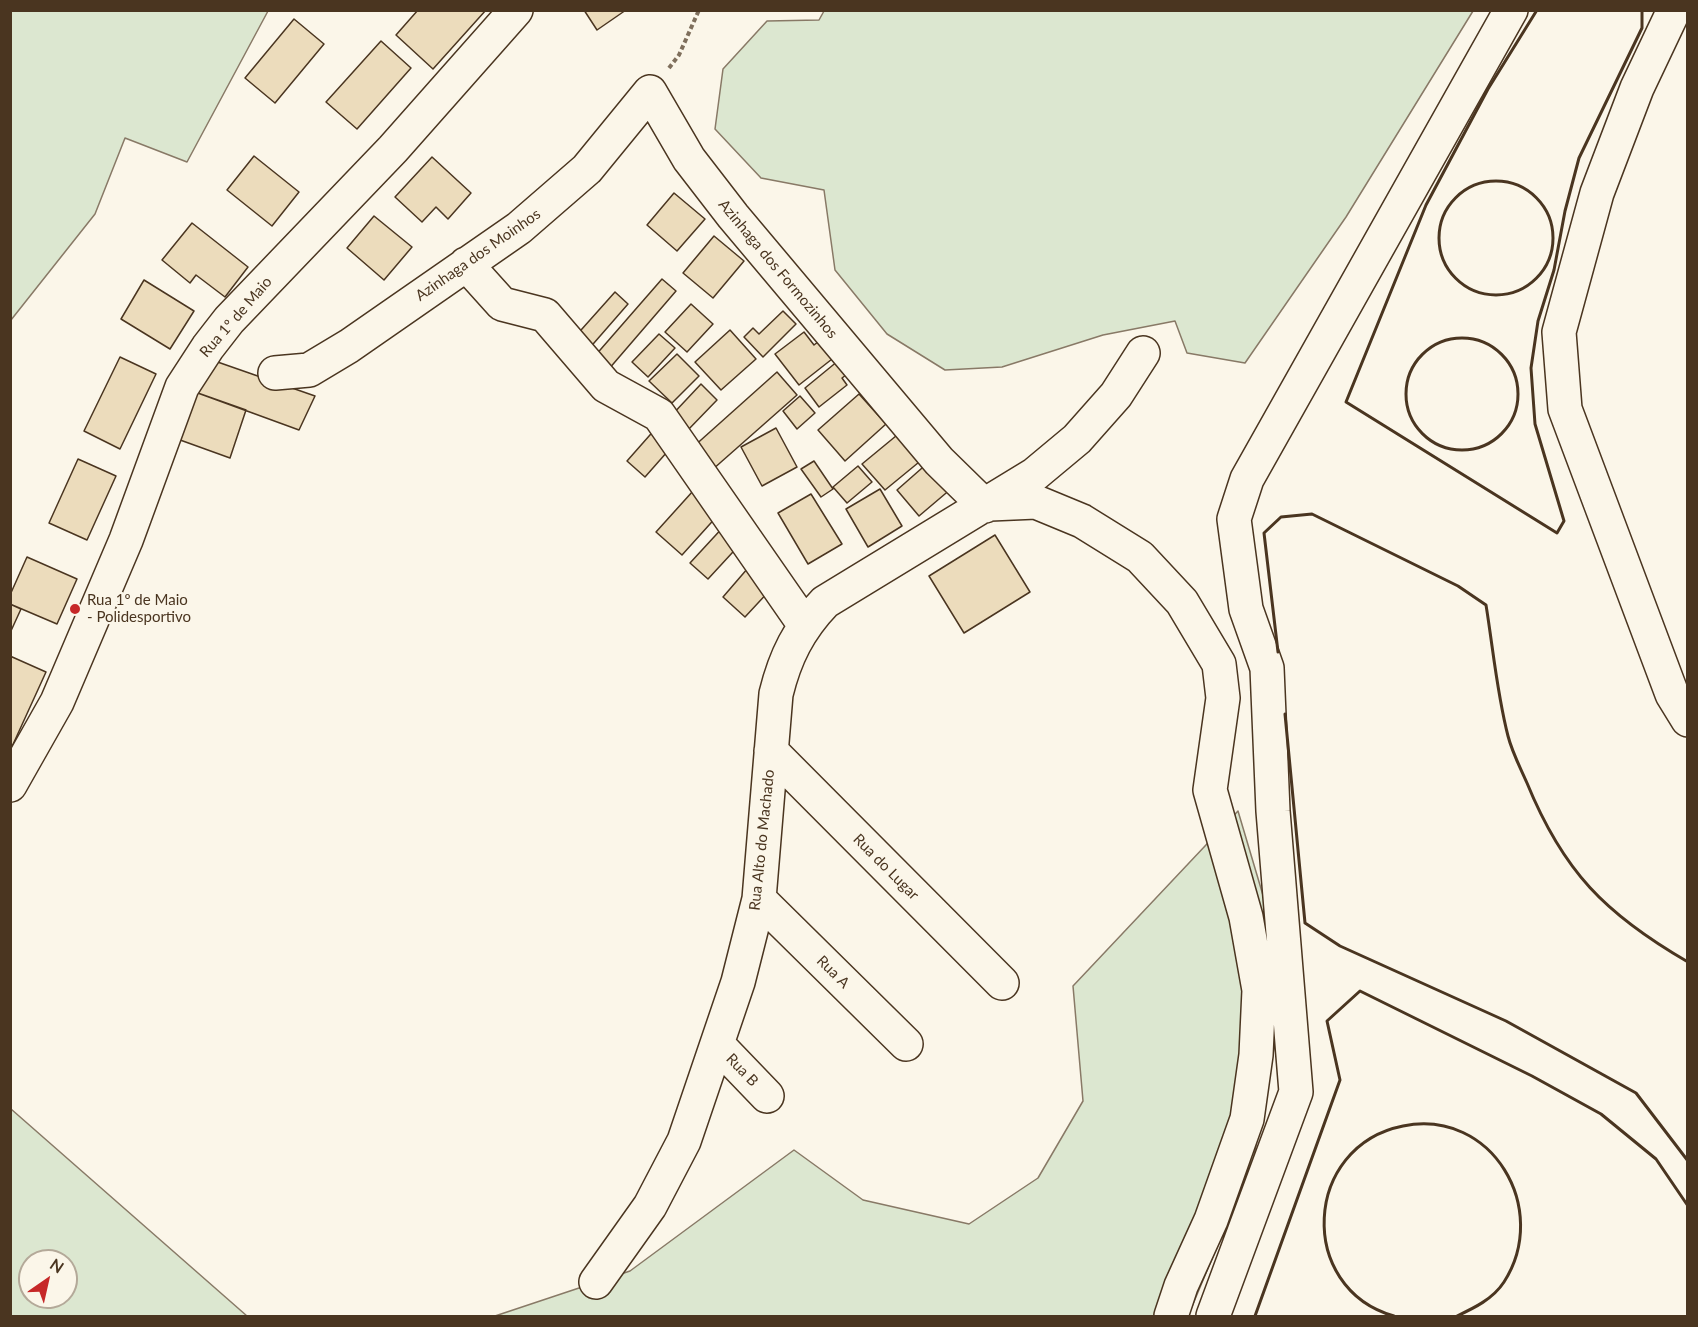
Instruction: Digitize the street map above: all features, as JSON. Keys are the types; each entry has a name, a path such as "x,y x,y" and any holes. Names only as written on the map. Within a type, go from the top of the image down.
{"street":[{"name":"Rua 1º de Maio","path":"10,785 57,702 126,540 182,387 208,347 230,320 393,148 516,10"},
{"path":"1214,1317 1296,1092 1273,811 1267,668 1246,609 1234,519 1247,479 1511,10"},
{"path":"1674,10 1637,88 1597,193 1559,332 1565,410 1672,694 1688,720"},
{"name":"Azinhaga dos Moinhos","path":"275,373 309,370 349,346 519,228 549,205 587,170 650,92"},
{"name":"Azinhaga dos Formozinhos","path":"650,92 689,159 733,216 939,461 987,505"},
{"path":"466,264 502,304 545,315 606,386 659,415 804,624"},
{"name":"Rua Alto do Machado","path":"596,1282 650,1206 684,1141 738,982 759,899 776,694 792,645 804,624 825,602 1035,474 1077,439 1116,395 1143,353"},
{"path":"987,505 993,502 1036,502 1082,520 1140,557 1182,602 1219,664 1223,698 1210,790 1246,917 1259,990 1256,1055 1247,1119 1211,1220 1181,1286 1171,1317"},
{"name":"Rua do Lugar","path":"771,752 1002,983"},
{"name":"Rua A","path":"759,899 906,1044"},
{"name":"Rua B","path":"717,1044 766,1096"}],"path":[{"path":"650,92 679,55 699,10"}],"green space":[{"path":"11,10 268,11 187,162 125,138 95,214 11,320"},
{"path":"824,10 1473,11 1346,217 1245,363 1187,353 1175,321 1103,335 1002,367 945,370 887,334 835,270 824,190 761,178 715,129 723,69 767,21 819,20"},
{"path":"1238,811 1273,929 1277,1032 1253,1161 1188,1316 495,1316 630,1271 794,1150 863,1200 969,1224 1038,1178 1083,1101 1073,986"},
{"path":"10,1109 11,1109 247,1316 11,1316"}],"building":[{"path":"418,10 486,10 433,69 396,35"},
{"path":"584,10 626,10 597,30"},
{"path":"294,19 324,44 275,103 245,78"},
{"path":"381,41 411,68 357,129 326,102"},
{"path":"254,156 299,192 272,226 227,190"},
{"path":"432,157 471,193 448,219 436,207 422,222 395,197"},
{"path":"674,193 705,219 677,251 647,225"},
{"path":"374,216 412,247 384,280 347,248"},
{"path":"192,223 248,267 225,297 196,275 190,283 162,260"},
{"path":"714,236 744,261 713,298 683,273"},
{"path":"662,279 676,291 608,370 594,357"},
{"path":"144,280 194,311 170,349 121,319"},
{"path":"615,292 628,304 587,351 573,339"},
{"path":"691,304 713,324 687,352 665,332"},
{"path":"783,311 796,324 763,357 744,337 753,328 759,334"},
{"path":"730,330 756,359 721,390 695,362"},
{"path":"804,332 814,345 828,334 841,352 799,385 775,354"},
{"path":"659,334 675,348 648,377 632,362"},
{"path":"677,354 699,376 672,403 649,381"},
{"path":"844,356 854,369 842,378 847,385 819,407 805,388"},
{"path":"120,357 156,374 120,449 84,431"},
{"path":"209,359 315,396 299,430 195,392"},
{"path":"777,372 797,395 712,470 692,448"},
{"path":"701,384 717,400 686,432 670,417"},
{"path":"195,392 246,410 230,458 169,436"},
{"path":"859,394 886,424 845,461 818,430"},
{"path":"800,396 815,413 797,429 783,411"},
{"path":"657,427 675,443 645,477 627,461"},
{"path":"776,428 797,467 762,486 741,447"},
{"path":"902,431 924,458 885,490 862,464"},
{"path":"78,459 116,476 87,540 49,523"},
{"path":"814,461 833,489 821,497 801,469"},
{"path":"930,461 952,488 919,516 897,490"},
{"path":"858,466 872,482 847,503 833,487"},
{"path":"880,489 902,526 868,547 846,509"},
{"path":"693,491 719,514 682,555 656,532"},
{"path":"811,494 842,544 808,564 778,513"},
{"path":"726,524 744,540 708,579 690,563"},
{"path":"995,535 1030,592 964,633 929,576"},
{"path":"27,557 77,579 57,624 10,604 10,595"},
{"path":"748,568 771,589 745,617 723,597"},
{"path":"10,604 21,609 10,633"},
{"path":"10,656 46,672 10,751"}],"wall":[{"path":"1537,10 1488,89 1426,205 1346,402 1557,533 1564,521 1535,424 1531,368 1538,321 1554,270 1565,211 1579,158 1642,28 1642,10"},
{"path":"1496,181 1518,186 1536,198 1548,216 1553,238 1548,260 1536,278 1518,290 1496,295 1474,290 1456,278 1444,260 1439,238 1444,216 1456,198 1474,186 1496,181"},
{"path":"1462,338 1483,343 1501,355 1513,373 1518,394 1513,415 1501,433 1483,445 1462,450 1441,445 1423,433 1411,415 1406,394 1411,373 1423,355 1441,343 1462,338"},
{"path":"1278,652 1264,533 1281,517 1312,514 1458,586 1486,605 1498,687 1510,742 1541,814 1556,841 1572,866 1610,907 1633,926 1688,962"},
{"path":"1285,714 1305,923 1340,946 1506,1021 1636,1093 1688,1161"},
{"path":"1255,1316 1340,1080 1327,1021 1360,991 1532,1076 1601,1114 1656,1159 1688,1206"},
{"path":"1394,1316 1362,1301 1340,1277 1327,1249 1324,1218 1330,1188 1346,1160 1370,1139 1403,1126 1435,1125 1463,1133 1486,1148 1505,1170 1516,1196 1521,1224 1517,1254 1500,1288 1489,1298 1457,1316"}],"place":[{"name":"Rua 1º de Maio - Polidesportivo","path":"75,609"}]}
